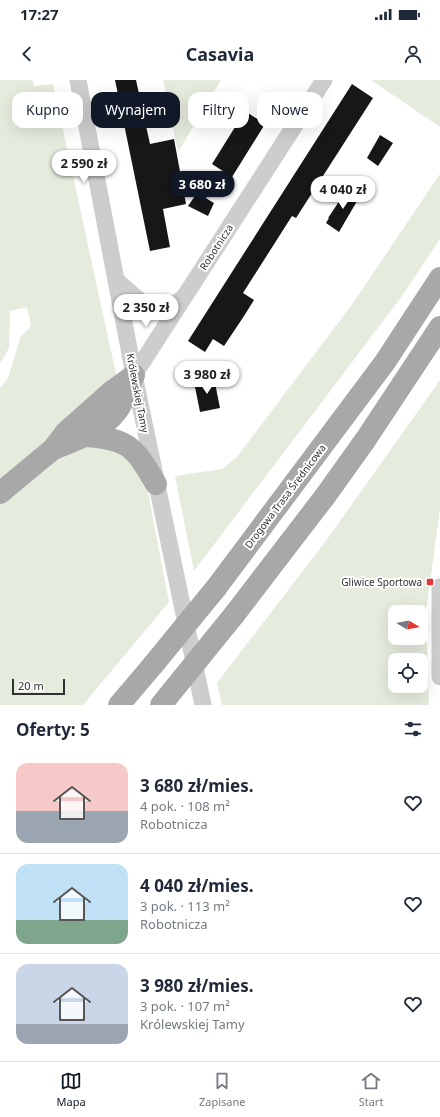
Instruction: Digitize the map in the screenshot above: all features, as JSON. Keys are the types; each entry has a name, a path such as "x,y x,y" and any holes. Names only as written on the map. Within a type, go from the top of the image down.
{"main road":[{"name":"Drogowa Trasa Średnicowa","path":"119,705 216,588 385,362 440,278"},
{"path":"161,705 234,615 326,495 366,440 440,327"},
{"path":"53,449 86,436 103,424 117,411 134,375"},
{"path":"0,493 53,449 66,432 134,375"},
{"path":"86,436 105,437 130,447 140,457 156,484"}],"street":[{"name":"Królewskiej Tamy","path":"78,80 118,282 134,375 203,705"},
{"name":"Robotnicza","path":"134,375 324,80"},
{"path":"118,282 141,302 152,305 168,307 174,306 184,297"},
{"path":"440,587 440,677"}],"shaded area":[{"path":"0,80 33,80 34,86 53,84 55,92 12,92 12,128 63,128 116,374 107,390 0,480 0,388 8,378 21,336 31,326 27,307 10,311 9,348 0,364"},
{"path":"163,80 221,80 214,92 188,92 188,128 192,128 178,152 173,128 180,128 180,92 166,92"},
{"path":"371,80 440,80 440,127"},
{"path":"440,174 440,239 402,296 194,571 175,476 222,469 237,457 353,303"},
{"path":"440,380 440,508 427,605 388,605 388,645 427,645 427,653 388,653 388,693 428,693 428,674 429,705 222,705 217,683 328,538"},
{"path":"116,445 146,482 169,602 83,705 0,705 0,505 71,447"}],"building":[{"path":"115,80 136,80 139,92 117,92"},
{"path":"352,84 373,98 296,218 292,216 243,293 254,300 244,316 224,346 213,339 205,352 188,341"},
{"path":"249,114 257,119 257,128 263,128 232,177 212,164 234,128 249,128"},
{"path":"125,128 146,128 150,144 174,139 186,204 163,209 170,247 150,251"},
{"path":"380,135 393,143 378,166 367,158"},
{"path":"348,188 360,196 339,232 326,223"},
{"path":"197,193 214,203 208,216 188,206"},
{"path":"214,378 220,408 200,412 194,382"}],"place":[{"name":"Gliwice Sportowa","path":"430,582"}]}
